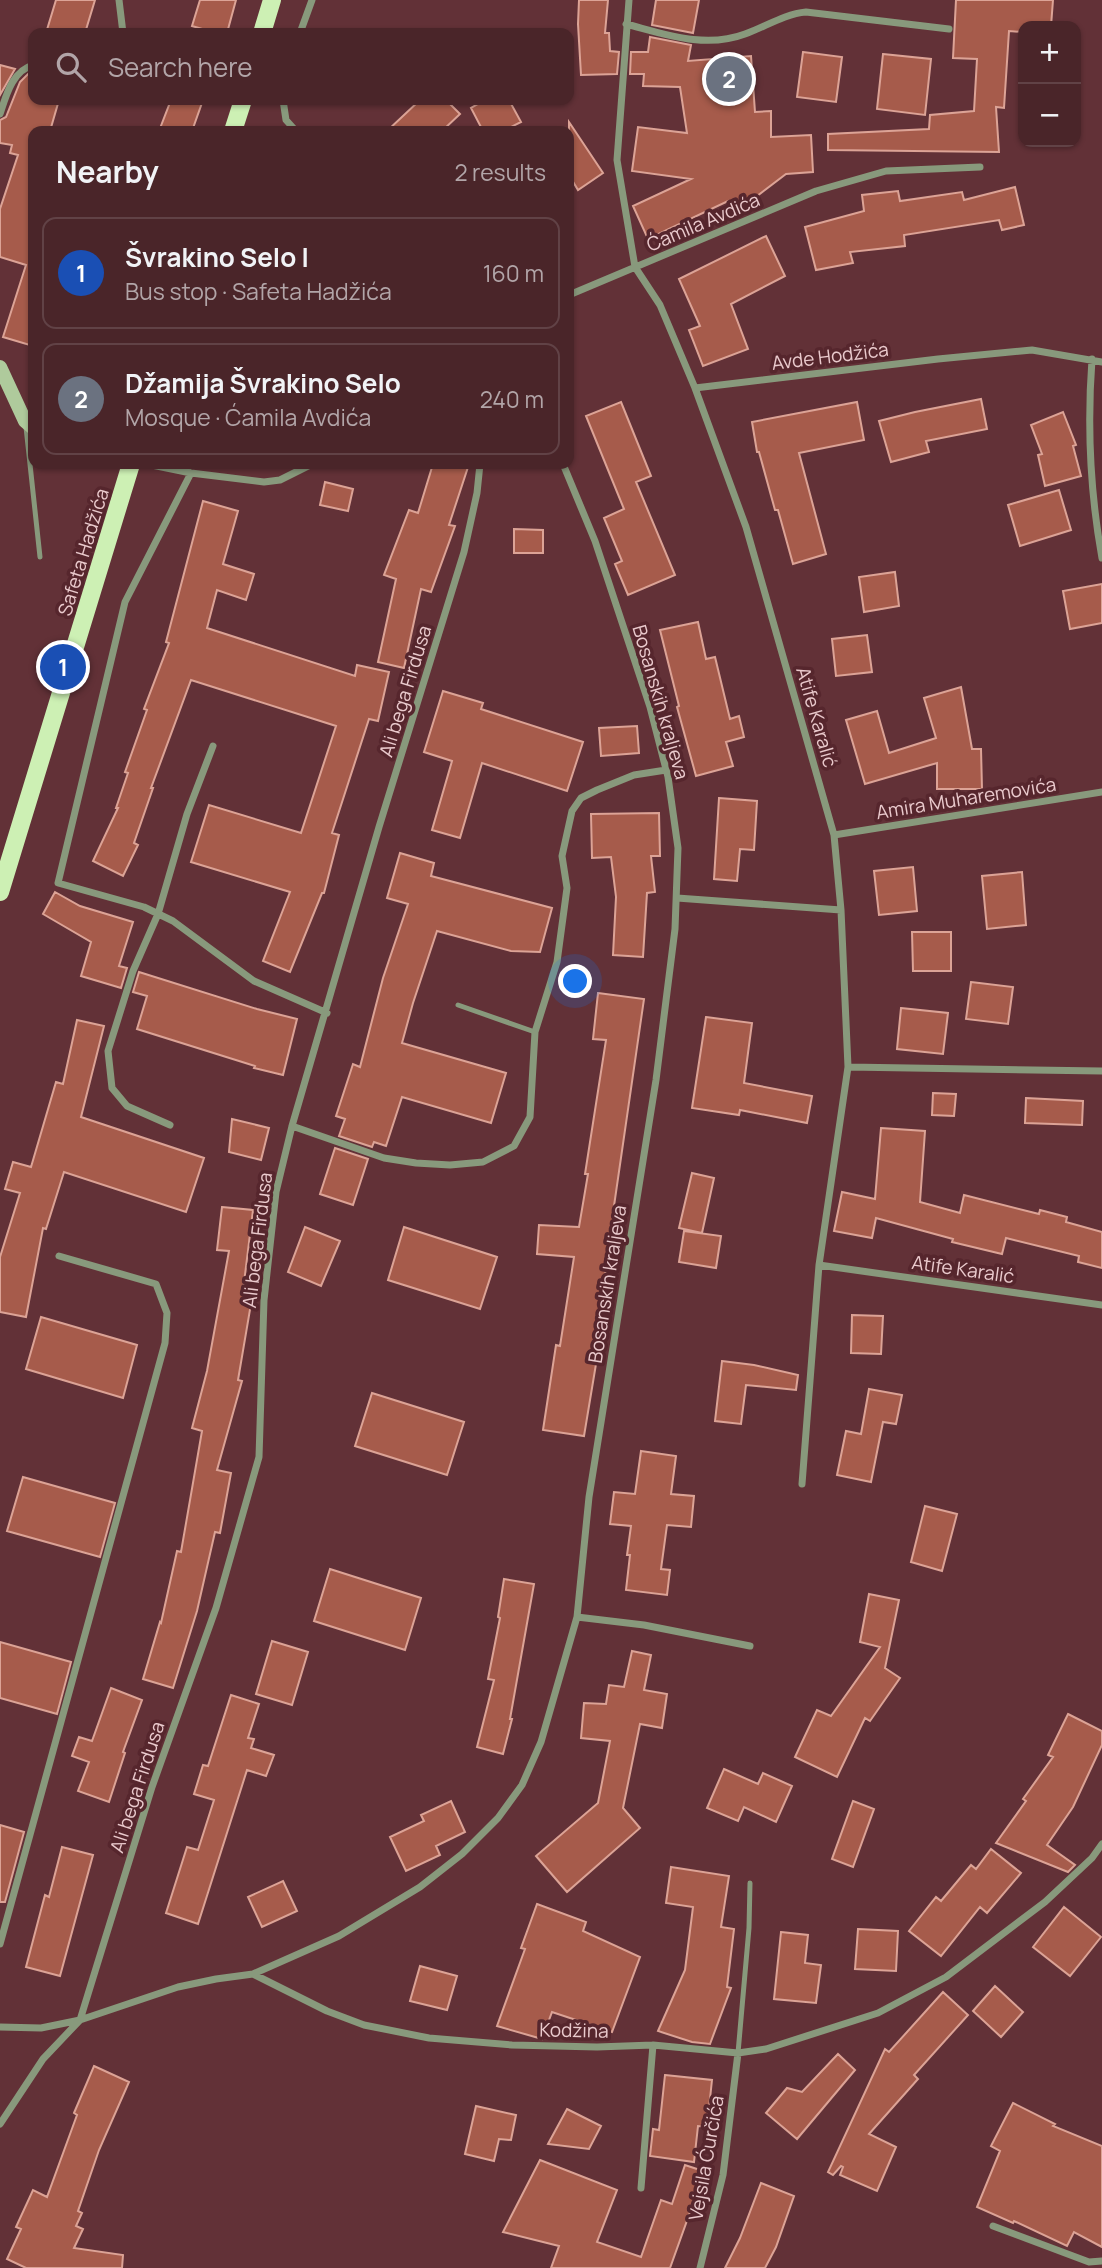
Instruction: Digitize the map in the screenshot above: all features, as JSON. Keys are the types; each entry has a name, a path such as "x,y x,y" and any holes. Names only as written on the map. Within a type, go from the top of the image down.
{"main road":[{"path":"264,28 272,0"},
{"path":"235,126 241,105"},
{"path":"0,367 28,422"},
{"name":"Safeta Hadžića","path":"0,892 129,469"}],"street":[{"path":"120,0 123,28"},
{"path":"302,28 312,0"},
{"name":"Ćamila Avdića","path":"629,0 617,160 635,267 816,191 886,171 980,167"},
{"path":"626,24 699,42 742,36 794,13 806,12 949,29"},
{"path":"0,114 8,87 28,67"},
{"path":"284,105 286,120 291,126"},
{"path":"574,293 635,267 660,305 695,388"},
{"name":"Avde Hodžića","path":"695,388 1032,350 1102,362"},
{"path":"1092,359 1088,409 1090,453 1102,558"},
{"name":"Atife Karalić","path":"695,388 746,527 835,835 848,1067 819,1265 802,1484"},
{"path":"174,469 264,482 280,480 303,469"},
{"name":"Ali bega Firdusa","path":"80,2020 152,1787 216,1608 258,1457 264,1300 276,1192 292,1126 379,827 464,552 479,469"},
{"name":"Bosanskih kraljeva","path":"253,1974 339,1936 420,1887 462,1854 498,1818 522,1785 541,1742 577,1617 589,1497 656,1080 677,898 678,848 666,770 650,707 595,541 565,469"},
{"path":"191,472 125,602 58,883 144,906 196,936 254,981 327,1013"},
{"path":"170,1125 127,1106 113,1088 108,1051 132,971 158,914 187,814 213,747"},
{"path":"292,1126 384,1158 450,1166 483,1162 514,1146 530,1117 535,1032 557,962 567,888 562,856 572,811 581,798 597,790 634,775 666,770"},
{"name":"Amira Muharemovića","path":"835,835 1102,792"},
{"path":"677,898 841,910"},
{"path":"848,1067 1102,1071"},
{"path":"0,1944 165,1343 167,1313 156,1284 59,1256"},
{"name":"Atife Karalić","path":"819,1265 1102,1305"},
{"path":"577,1617 644,1625 750,1646"},
{"name":"Kodžina","path":"253,1974 327,2011 364,2025 429,2038 597,2048 653,2045 738,2053 766,2049 878,2013 946,1977 1045,1902 1093,1858 1102,1844"},
{"path":"0,2026 41,2028 80,2020 178,1987 253,1974"},
{"path":"0,2124 43,2059 80,2020"},
{"path":"641,2188 653,2045"},
{"name":"Vejsila Ćurčića","path":"700,2268 723,2175 738,2053"},
{"path":"993,2226 1089,2262 1102,2261"}],"lane":[{"path":"33,469 40,557"},
{"path":"458,1005 535,1032"},
{"path":"738,2053 750,1928 750,1884"}],"building":[{"path":"56,0 95,0 87,28 48,28"},
{"path":"200,0 236,0 228,28 192,26"},
{"path":"579,0 608,0 605,33 609,33 610,51 619,52 617,74 581,75"},
{"path":"656,0 699,0 693,33 652,25"},
{"path":"956,0 1053,0 1051,21 1018,21 1018,32 1009,31 1004,108 996,107 999,152 828,150 828,134 929,129 930,115 974,111 977,59 953,58"},
{"path":"650,37 691,45 688,61 751,56 755,112 771,111 771,137 811,135 813,172 786,174 736,212 728,201 648,239 633,206 691,179 632,171 638,127 687,133 680,87 643,86 644,74 630,74 631,52 648,52"},
{"path":"803,52 842,57 836,102 797,97"},
{"path":"883,54 931,59 925,115 877,109"},
{"path":"0,65 15,69 0,95"},
{"path":"28,74 28,105 58,105 51,126 28,126 28,344 3,337 26,265 0,257 0,209 18,155 10,153 12,145 0,143 0,120 6,117 20,82"},
{"path":"169,105 201,105 194,126 161,126"},
{"path":"415,105 451,105 460,114 447,126 392,126"},
{"path":"476,105 512,105 521,122 513,126 480,126 471,108"},
{"path":"574,130 603,173 578,190 574,183"},
{"path":"1015,187 1024,225 1002,230 999,220 904,235 905,246 850,252 853,263 816,270 805,227 864,211 862,195 898,191 900,201 962,192 964,200"},
{"path":"766,236 785,276 731,304 748,349 703,366 689,330 700,326 679,279"},
{"path":"981,399 987,429 926,441 929,452 891,462 879,421"},
{"path":"621,402 651,476 636,482 675,575 628,595 615,564 622,561 604,518 624,509 586,416"},
{"path":"857,402 864,440 799,453 826,554 793,564 778,510 775,510 757,452 752,422"},
{"path":"1063,412 1076,445 1073,446 1081,476 1045,486 1038,455 1042,454 1031,425"},
{"path":"431,469 467,469 449,525 455,526 431,592 421,589 404,668 378,662 396,579 384,575 409,510 418,513"},
{"path":"325,482 353,489 348,511 320,505"},
{"path":"1059,490 1071,530 1020,546 1008,505"},
{"path":"203,501 238,511 223,564 254,574 246,600 217,590 207,628 355,676 357,665 389,672 378,721 369,719 332,833 339,835 324,893 290,972 263,961 290,892 191,862 209,805 301,833 336,726 191,680 151,788 134,843 138,845 123,876 93,861 118,808 128,773 125,772 147,710 144,709 169,643 166,642"},
{"path":"514,529 543,530 543,553 514,553"},
{"path":"895,572 899,606 864,612 859,577"},
{"path":"1102,584 1102,623 1070,629 1063,591"},
{"path":"698,622 706,659 715,657 730,719 739,716 744,737 726,742 733,766 696,776 660,630"},
{"path":"867,635 872,672 836,676 832,639"},
{"path":"961,687 972,749 981,749 982,789 937,789 937,763 865,784 846,720 877,711 889,753 936,738 924,698"},
{"path":"443,691 483,703 481,709 583,742 567,791 482,763 460,838 432,830 452,761 424,752"},
{"path":"637,726 639,753 601,756 599,728"},
{"path":"719,798 757,801 754,850 740,849 737,881 714,879"},
{"path":"659,813 660,856 651,856 655,892 647,893 643,957 613,955 616,897 611,857 592,858 591,814"},
{"path":"400,853 434,863 431,876 552,908 540,952 511,951 437,931 413,1003 402,1043 506,1073 491,1123 402,1097 386,1146 374,1142 372,1147 339,1136 345,1119 336,1116 353,1064 360,1067 383,978 408,904 387,898"},
{"path":"913,867 917,911 879,915 874,871"},
{"path":"1022,872 1026,925 987,929 982,876"},
{"path":"55,892 80,906 133,922 119,966 127,968 121,988 81,976 91,942 43,914"},
{"path":"912,932 951,932 951,971 913,971"},
{"path":"139,972 297,1019 283,1075 137,1029 147,996 133,992"},
{"path":"971,982 1013,987 1008,1024 966,1019"},
{"path":"598,993 644,999 614,1206 616,1207 593,1351 598,1352 584,1436 543,1430 556,1345 560,1346 574,1257 537,1254 539,1225 579,1227 606,1040 593,1039"},
{"path":"901,1008 948,1013 943,1054 897,1049"},
{"path":"706,1017 752,1023 744,1083 812,1096 807,1123 740,1110 739,1115 692,1108"},
{"path":"77,1020 104,1026 81,1117 204,1158 186,1212 64,1172 46,1229 43,1228 26,1317 0,1312 0,1257 20,1193 5,1189 13,1162 31,1167 56,1082 63,1084"},
{"path":"933,1093 956,1094 954,1116 932,1115"},
{"path":"1026,1098 1083,1101 1082,1125 1025,1123"},
{"path":"232,1119 269,1128 261,1160 229,1152"},
{"path":"881,1128 925,1131 920,1202 960,1213 964,1195 1039,1214 1040,1210 1067,1217 1066,1222 1102,1232 1102,1268 1078,1262 1079,1256 1006,1238 1002,1254 952,1242 953,1239 876,1218 872,1238 834,1231 842,1192 875,1199"},
{"path":"335,1148 368,1159 353,1205 320,1194"},
{"path":"692,1173 714,1178 702,1233 679,1228"},
{"path":"222,1207 253,1210 243,1291 253,1292 238,1380 242,1381 217,1470 231,1473 220,1533 215,1532 197,1611 173,1688 143,1679 161,1623 177,1551 181,1552 202,1431 192,1428 207,1371 229,1251 217,1250"},
{"path":"305,1227 340,1241 321,1286 288,1272"},
{"path":"404,1227 497,1257 480,1309 388,1280"},
{"path":"684,1231 721,1236 716,1268 679,1262"},
{"path":"852,1315 883,1316 881,1354 851,1353"},
{"path":"41,1317 137,1345 123,1398 26,1369"},
{"path":"722,1361 798,1375 796,1390 746,1385 741,1424 715,1421"},
{"path":"869,1389 902,1395 896,1424 883,1422 871,1482 837,1475 846,1431 861,1434"},
{"path":"372,1393 464,1422 447,1475 355,1446"},
{"path":"641,1451 676,1456 671,1494 694,1496 691,1527 667,1525 661,1569 670,1570 667,1595 626,1590 631,1526 610,1524 614,1492 635,1494"},
{"path":"23,1477 115,1503 100,1557 7,1531"},
{"path":"925,1506 957,1514 942,1571 911,1562"},
{"path":"330,1569 421,1598 405,1650 314,1621"},
{"path":"504,1579 534,1584 512,1719 503,1754 477,1747 494,1680 488,1679 500,1618"},
{"path":"869,1594 899,1600 885,1668 900,1678 870,1721 865,1718 837,1777 795,1757 817,1710 831,1716 880,1647 860,1642"},
{"path":"272,1641 308,1652 292,1705 256,1694"},
{"path":"0,1642 71,1662 57,1714 0,1698"},
{"path":"632,1651 651,1655 644,1690 667,1694 662,1728 640,1724 623,1808 640,1828 567,1892 536,1856 598,1803 610,1741 581,1738 584,1703 606,1704 609,1685 624,1687"},
{"path":"111,1688 142,1700 109,1802 78,1791 89,1762 72,1756 79,1737 92,1741"},
{"path":"231,1695 259,1704 248,1738 254,1739 251,1748 274,1755 266,1776 247,1770 198,1924 166,1913 187,1847 198,1850 214,1800 194,1794 203,1765 208,1766"},
{"path":"1068,1714 1102,1731 1102,1745 1073,1807 1047,1845 1075,1865 1068,1872 996,1843 1053,1757 1048,1755"},
{"path":"724,1769 758,1784 763,1773 792,1786 776,1822 744,1807 738,1821 707,1808"},
{"path":"451,1801 465,1832 436,1846 440,1855 406,1871 390,1837 424,1821 421,1815"},
{"path":"853,1801 874,1809 853,1867 832,1859"},
{"path":"0,1825 24,1832 5,1902 0,1902"},
{"path":"62,1847 93,1855 60,1976 26,1967 45,1895 49,1897"},
{"path":"991,1849 1021,1873 987,1913 980,1907 941,1956 909,1931 936,1897 941,1901 971,1865 976,1869"},
{"path":"671,1867 729,1876 721,1927 734,1929 727,1987 731,1988 710,2044 692,2042 658,2031 685,1970 693,1907 666,1903"},
{"path":"283,1881 297,1911 262,1927 248,1897"},
{"path":"537,1904 586,1922 583,1931 640,1957 612,2032 552,2012 542,2039 497,2026 525,1949 521,1948"},
{"path":"1064,1907 1101,1937 1070,1976 1033,1947"},
{"path":"858,1929 898,1931 896,1971 855,1969"},
{"path":"781,1932 808,1935 805,1963 821,1965 816,2003 774,1999"},
{"path":"420,1966 457,1976 447,2010 410,2001"},
{"path":"995,1986 1023,2012 1001,2037 973,2011"},
{"path":"943,1992 968,2015 914,2075 918,2079 869,2134 896,2147 877,2191 840,2175 841,2166 833,2175 828,2172 885,2049 889,2052"},
{"path":"838,2054 855,2070 797,2139 766,2113 787,2088 802,2092"},
{"path":"94,2066 129,2082 99,2150 78,2211 82,2213 76,2226 83,2229 74,2248 123,2255 122,2268 26,2268 7,2259 21,2229 16,2227 33,2190 47,2197 77,2115 74,2113"},
{"path":"665,2075 712,2080 707,2127 698,2126 694,2162 650,2156 653,2129 659,2130"},
{"path":"1013,2103 1055,2124 1053,2126 1102,2146 1102,2247 1074,2232 1067,2246 977,2207 1000,2151 991,2146"},
{"path":"476,2106 516,2115 511,2140 499,2139 494,2161 465,2154"},
{"path":"567,2109 601,2126 589,2149 548,2144"},
{"path":"540,2160 617,2190 597,2242 641,2257 661,2200 672,2204 685,2165 709,2173 698,2205 693,2204 670,2268 551,2268 559,2246 503,2232"},
{"path":"761,2183 794,2196 776,2247 765,2268 725,2268 740,2238"}],"place":[{"name":"Džamija Švrakino Selo","path":"729,79"},
{"name":"Švrakino Selo I","path":"63,667"}]}
